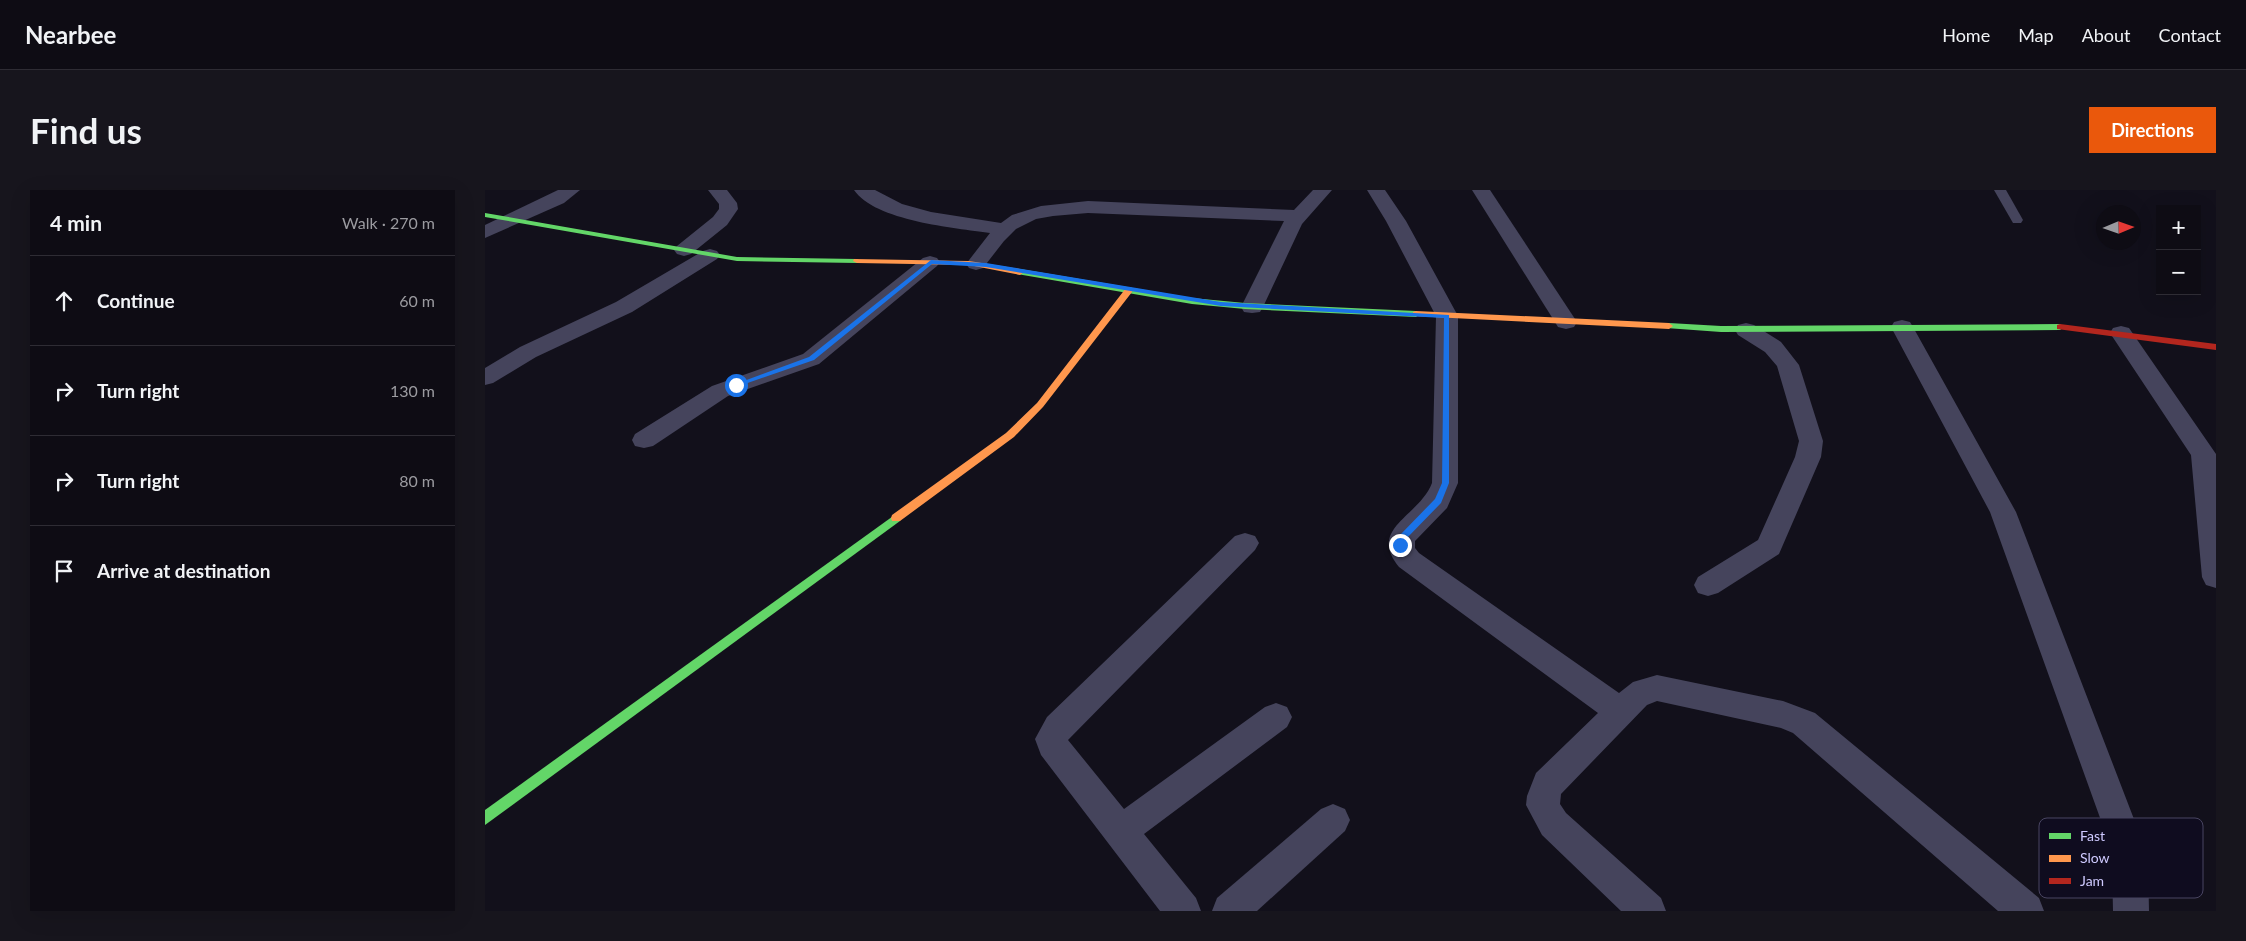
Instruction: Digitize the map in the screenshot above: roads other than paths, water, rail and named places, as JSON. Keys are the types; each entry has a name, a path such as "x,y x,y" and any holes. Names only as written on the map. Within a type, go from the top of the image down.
{"street":[{"path":"485,232 557,199 571,190"},
{"path":"684,250 720,221 729,209 728,203 717,190"},
{"path":"863,190 879,202 900,211 1005,229"},
{"path":"1252,307 1288,231 1298,216 1323,190"},
{"path":"1376,190 1396,221 1447,316 1445,483 1438,501 1402,537 1400,545 1402,553 1409,560 1621,712"},
{"path":"1481,190 1566,322"},
{"path":"977,264 1005,229 1013,222 1033,214 1058,209 1088,207 1298,216"},
{"path":"485,215 710,255 755,260 977,264 1192,301 1252,307 1746,330 2047,326 2121,333 2216,347"},
{"path":"485,378 528,352 624,308 710,255"},
{"path":"644,440 719,391 811,359 931,262"},
{"path":"485,818 1010,435 1041,405 1129,290"},
{"path":"1902,327 2003,512 2117,818"},
{"path":"1707,585 1769,547 1808,457 1811,441 1788,365 1773,347 1746,330"},
{"path":"2121,333 2203,454 2206,466 2216,578"},
{"path":"1183,911 1052,746 1051,739 1058,726 1245,543"},
{"path":"1648,911 1554,824 1544,810 1541,797 1547,784 1621,712 1644,691 1657,688 1783,715 1804,723 2026,911"},
{"path":"1120,832 1276,717"},
{"path":"1230,911 1333,820"},
{"path":"2131,898 2131,911"}],"lane":[{"path":"2000,190 2017,220"}]}
